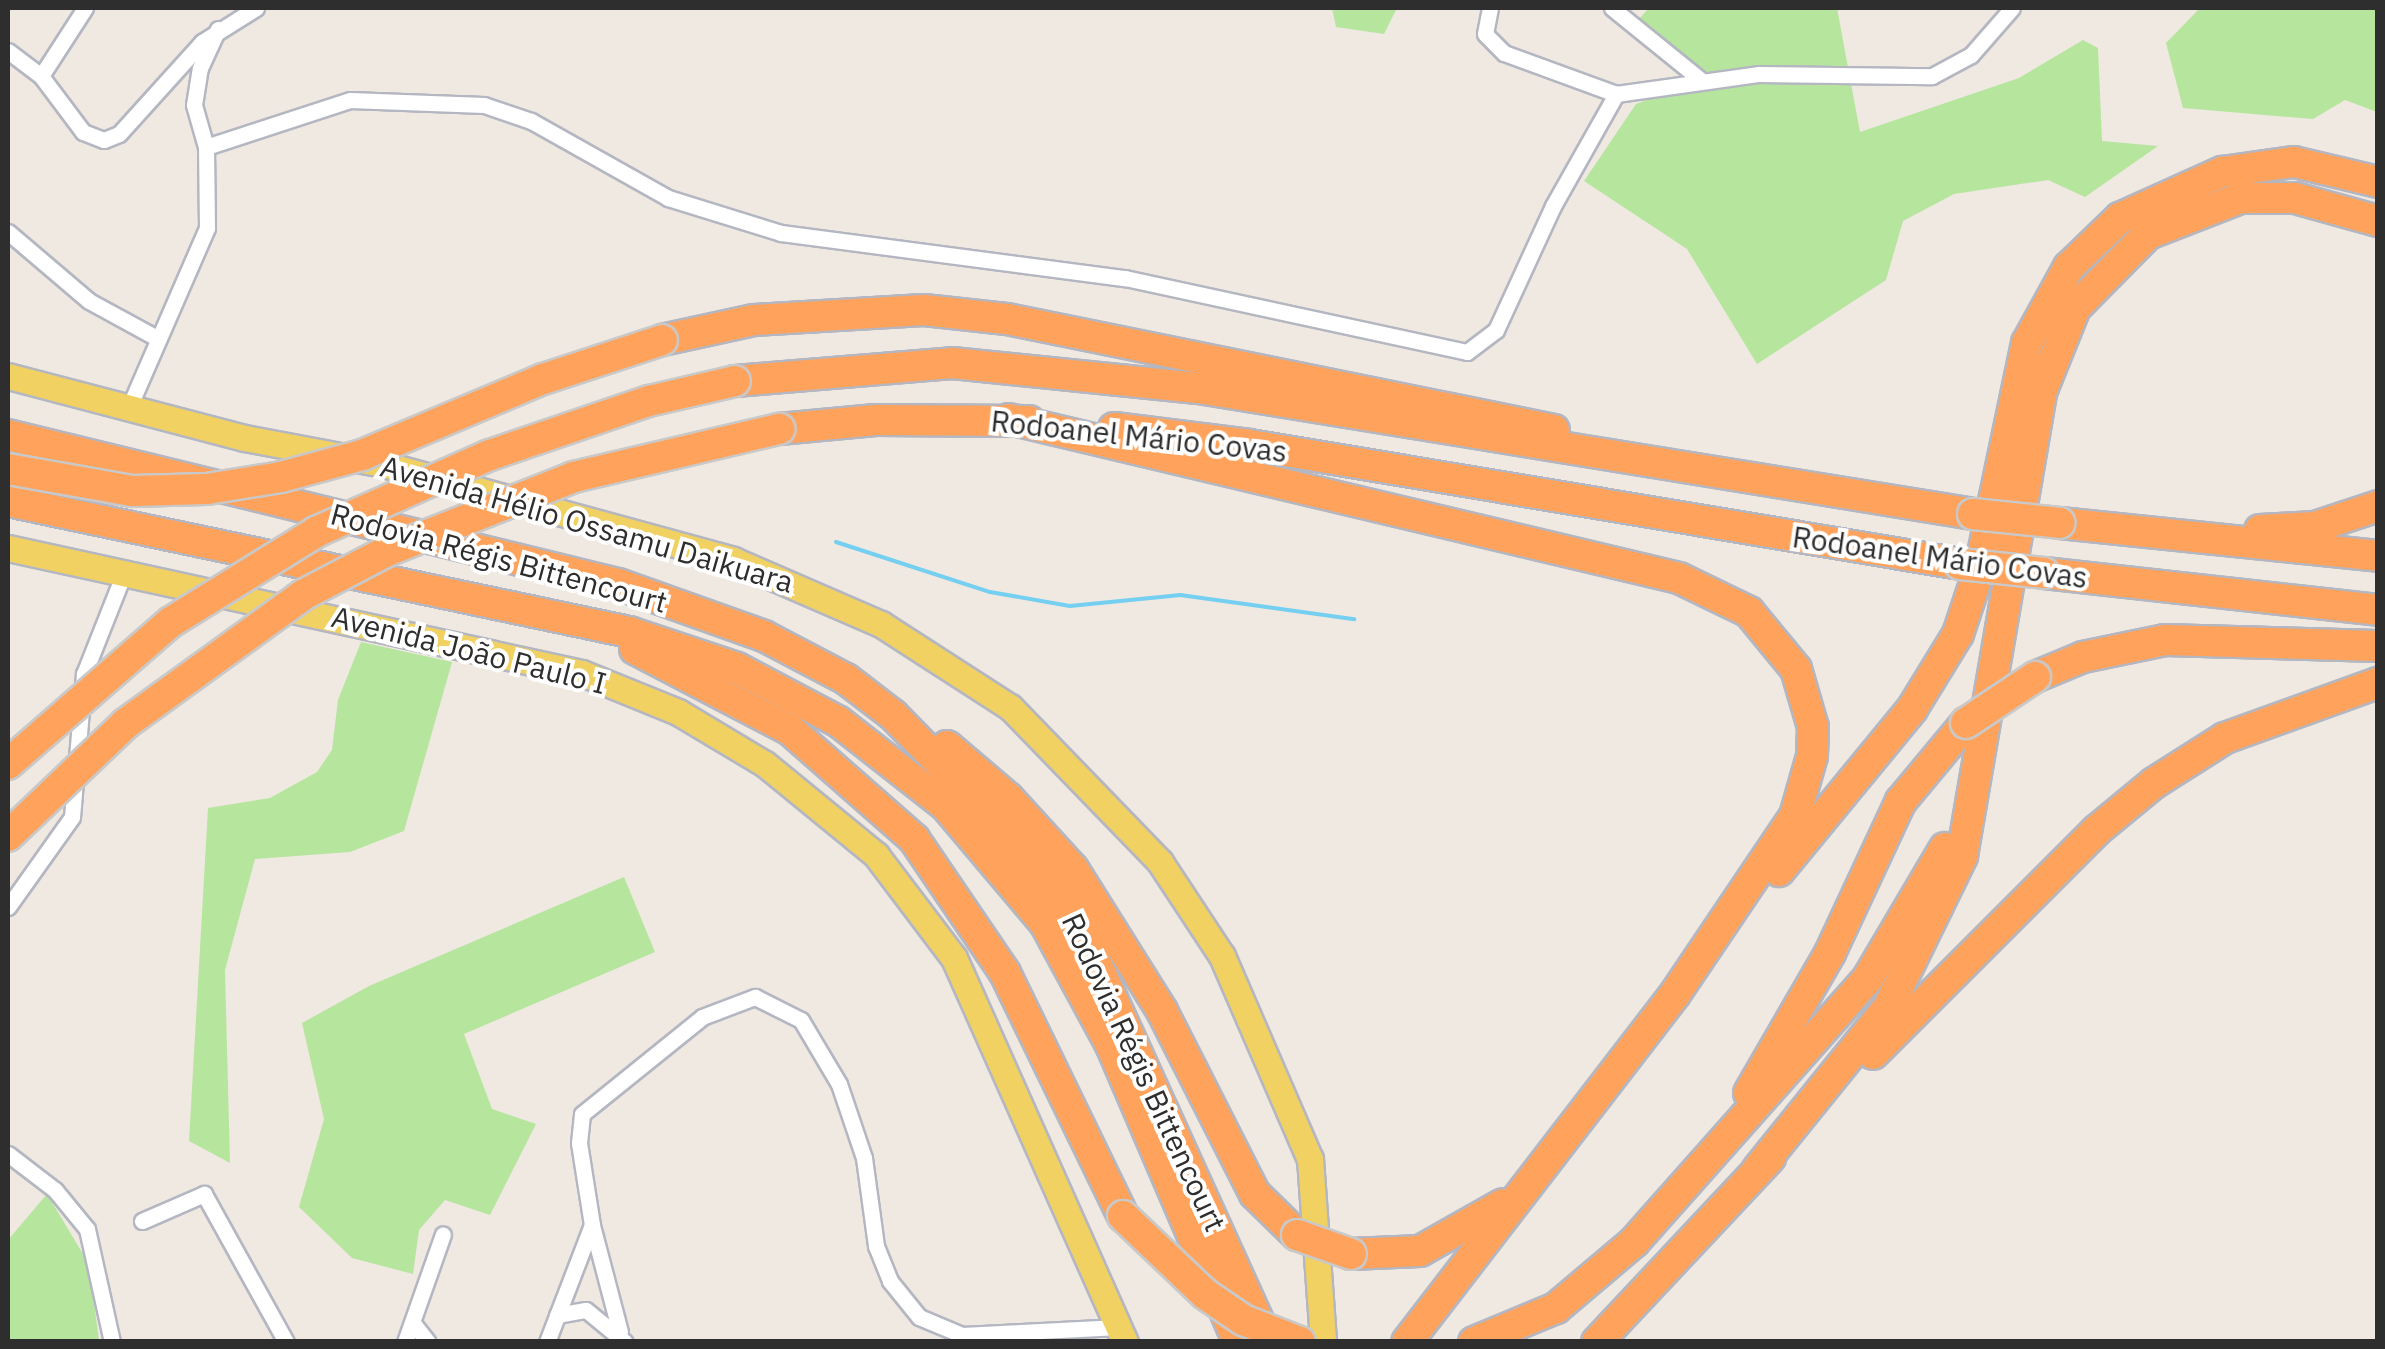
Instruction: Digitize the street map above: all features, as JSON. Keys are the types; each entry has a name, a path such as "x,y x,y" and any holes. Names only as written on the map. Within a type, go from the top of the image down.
{"highway":[{"path":"1406,1342 1676,994 1870,762 1941,666 1980,568 2027,343 2069,267 2120,218 2222,172 2294,162 2378,182"},
{"path":"1474,1342 1510,1331 1593,1281 1706,1163 1900,932 1947,846 2042,390 2056,346 2086,294 2148,234 2241,198 2330,204 2378,221"},
{"path":"8,469 132,491 207,489 281,476 362,455 543,379 662,340 838,311 924,310 1007,319 1502,418 1771,481"},
{"name":"Rodoanel Mário Covas","path":"8,764 171,622 316,532 490,455 649,401 735,382 887,366 985,366 1311,404 1973,514 2378,556"},
{"path":"1008,419 1615,561 1679,578 1749,612 1796,669 1809,699 1812,756 1795,816 1676,994"},
{"name":"Rodoanel Mário Covas","path":"8,836 125,724 303,595 513,499 663,453 778,429 876,420 1008,419 1250,445 1960,564 2378,610"},
{"name":"Rodovia Régis Bittencourt","path":"8,435 618,584 764,636 846,679 893,715 1003,828 1080,928 1268,1342"},
{"name":"Rodovia Régis Bittencourt","path":"8,501 684,647 787,691 867,741 946,806 1045,923 1085,994 1238,1342"},
{"path":"2128,530 2298,529 2343,522 2378,506"},
{"path":"528,612 644,652 714,686 790,730 884,808 968,911 1005,973 1123,1216 1204,1294 1244,1320 1300,1342"},
{"path":"1706,1163 1830,953 1901,802 2035,677 2083,657 2165,640 2378,646"},
{"path":"1597,1342 1758,1170 2097,830 2154,784 2241,730 2378,684"},
{"path":"893,715 956,752 1074,869 1153,995 1254,1194 1297,1235 1351,1254 1420,1251 1458,1235 1529,1184"},
{"path":"1758,1170 1858,1050 1916,962 1962,856 1974,730"}],"main road":[{"name":"Avenida Hélio Ossamu Daikuara","path":"8,376 513,499 733,560 830,598 1010,707 1110,804 1160,862 1222,956 1300,1127 1315,1191 1313,1262 1324,1342"},
{"name":"Avenida João Paulo I","path":"8,548 582,673 720,734 812,801 876,855 954,958 1122,1334"}],"street":[{"path":"41,76 85,8"},
{"path":"8,51 41,76 83,132 110,138 218,29 256,8"},
{"path":"1490,8 1485,34 1504,53 1616,94 1702,81 1806,73 1932,76 1971,55 2012,8"},
{"path":"1612,8 1702,81"},
{"path":"130,405 207,228 206,147 194,105 196,86 218,29"},
{"path":"206,147 350,100 484,105 532,120 668,198 782,234 1125,278 1467,352 1496,330 1553,206 1616,94"},
{"path":"8,232 89,302 157,338"},
{"path":"8,906 72,817 84,674 124,573"},
{"path":"622,1337 592,1224 579,1143 590,1102 712,1011 755,997 801,1020 839,1084 864,1158 876,1246 890,1281 919,1317 962,1334 1122,1334"},
{"path":"8,1154 55,1190 87,1229 112,1342"},
{"path":"142,1221 204,1194 286,1342"},
{"path":"547,1342 592,1224"},
{"path":"405,1342 444,1234"},
{"path":"557,1315 586,1310 622,1337"},
{"path":"413,1323 428,1342"}],"green space":[{"path":"1332,8 1397,8 1384,34 1336,27"},
{"path":"1649,8 1837,8 1860,132 2019,78 2083,40 2098,48 2102,141 2158,146 2085,197 2048,180 1954,194 1903,221 1886,280 1757,364 1687,249 1584,181 1636,104 1693,84 1686,58 1638,20"},
{"path":"2200,8 2377,8 2377,112 2345,100 2313,119 2183,108 2166,43"},
{"path":"361,642 452,662 404,831 350,852 255,859 225,970 230,1163 189,1141 208,808 270,798 317,772 332,750 338,700"},
{"path":"624,877 655,952 464,1034 492,1109 536,1124 490,1215 445,1200 419,1230 413,1274 352,1258 299,1207 324,1119 302,1023 369,986"},
{"path":"47,1194 89,1264 99,1341 8,1342 8,1240"}],"waterway":[{"path":"836,542 990,592 1070,606 1180,595 1354,619"}]}
